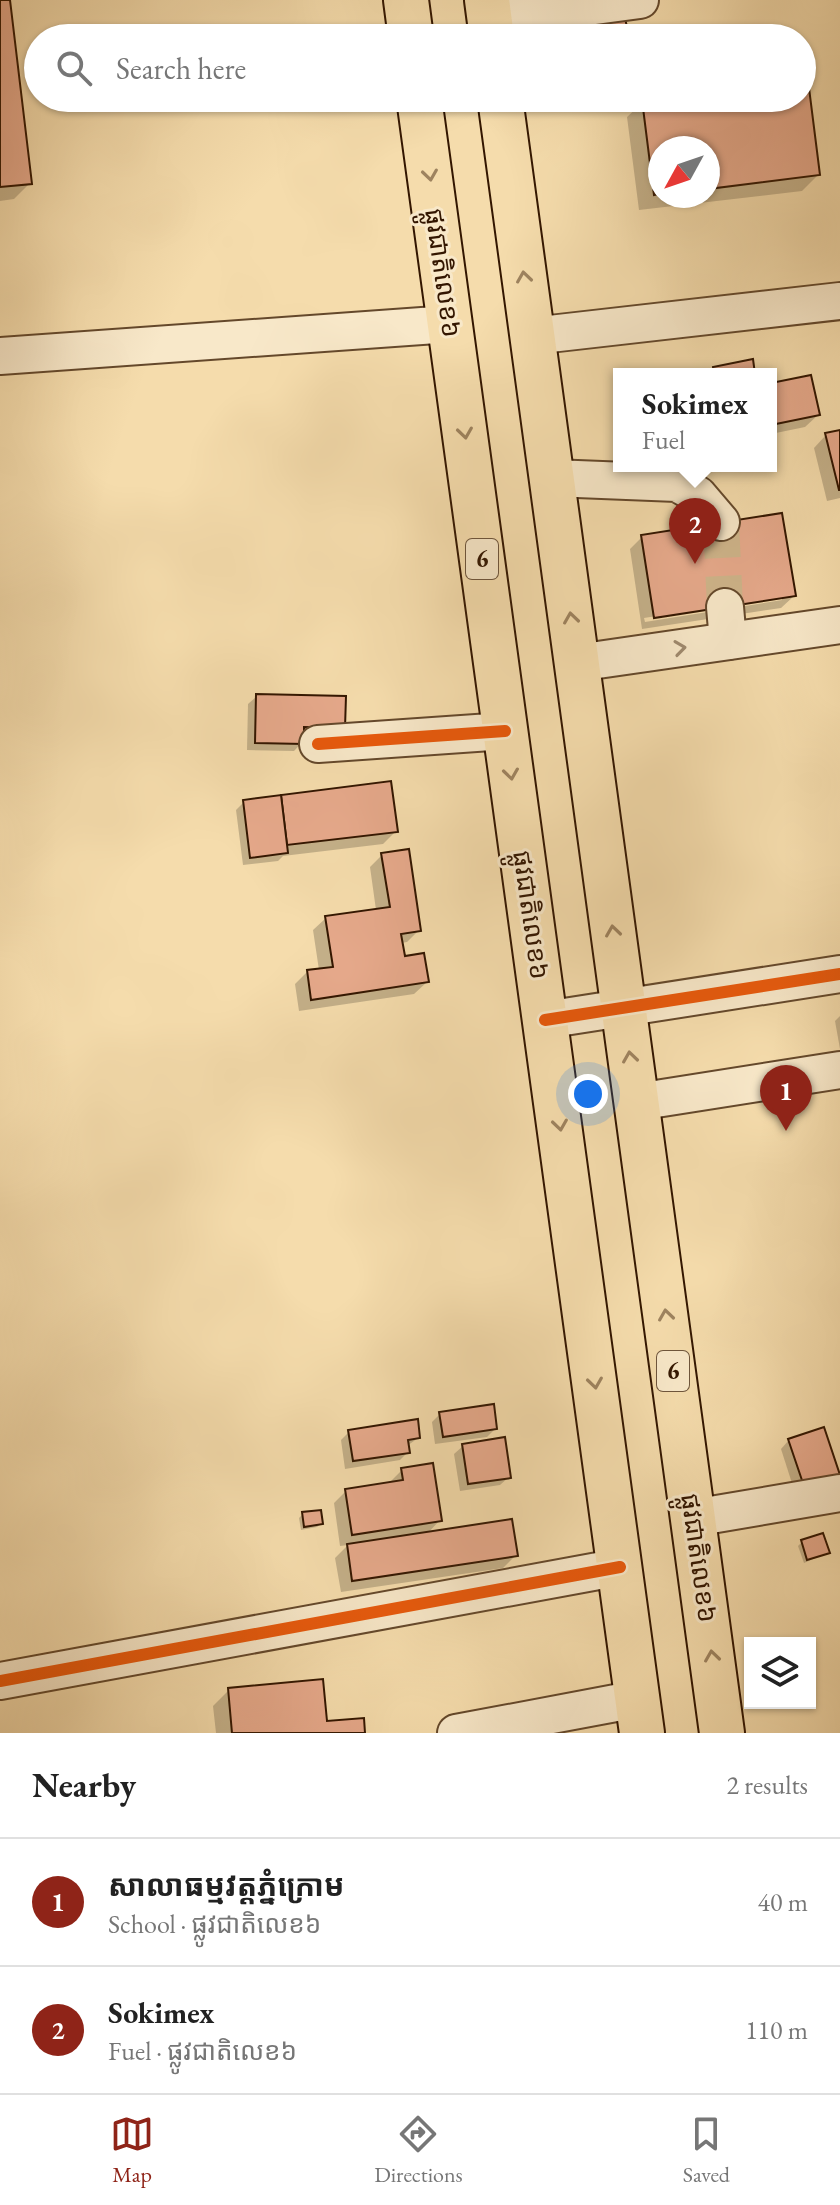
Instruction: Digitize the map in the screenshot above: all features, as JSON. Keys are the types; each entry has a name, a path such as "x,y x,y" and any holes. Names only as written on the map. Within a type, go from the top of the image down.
{"highway":[{"path":"406,0 409,24"},
{"name":"ផ្លូវជាតិលេខ៦","path":"421,112 640,1716"},
{"name":"ផ្លូវជាតិលេខ៦","path":"502,112 722,1733"}],"street":[{"path":"489,19 640,0"},
{"path":"532,336 840,301"},
{"path":"0,356 450,324"},
{"path":"552,478 677,483 698,495 721,522"},
{"path":"577,663 727,624 840,625"},
{"path":"318,744 505,731"},
{"path":"545,1020 840,974"},
{"path":"637,1102 840,1070"},
{"path":"693,1518 840,1493"},
{"path":"0,1681 620,1567"},
{"path":"456,1733 640,1716"}],"building":[{"path":"0,0 10,0 32,184 0,187"},
{"path":"624,15 626,24 592,24"},
{"path":"644,112 812,112 820,175 720,188 720,136 648,136 648,148"},
{"path":"753,359 754,368 713,368"},
{"path":"811,375 820,415 777,424 777,382"},
{"path":"840,430 840,490 839,490 825,433"},
{"path":"782,513 796,596 654,618 641,535"},
{"path":"256,694 346,696 345,728 304,727 304,744 255,743"},
{"path":"391,781 398,832 287,845 281,795"},
{"path":"281,795 288,853 250,858 243,800"},
{"path":"409,849 421,931 401,934 405,956 424,953 429,982 311,1000 307,970 333,967 325,916 390,907 381,853"},
{"path":"494,1404 497,1429 443,1437 439,1412"},
{"path":"418,1419 420,1438 408,1440 410,1453 353,1461 348,1430"},
{"path":"824,1427 840,1475 840,1484 807,1495 788,1439"},
{"path":"505,1437 511,1478 468,1484 462,1444"},
{"path":"433,1463 442,1521 352,1535 345,1489 403,1480 401,1468"},
{"path":"321,1510 323,1524 304,1527 302,1512"},
{"path":"512,1519 518,1556 352,1581 347,1544"},
{"path":"823,1533 830,1553 807,1560 801,1540"},
{"path":"323,1679 327,1721 364,1718 365,1733 232,1733 228,1688"}],"tunnel":[{"path":"721,522 725,607"}],"cycle path":[{"path":"318,744 505,731"},
{"path":"545,1020 840,974"},
{"path":"0,1681 620,1567"}],"place":[{"name":"Sokimex","path":"695,564"},
{"name":"សាលាធម្មវត្តភ្នំក្រោម","path":"786,1131"}]}
